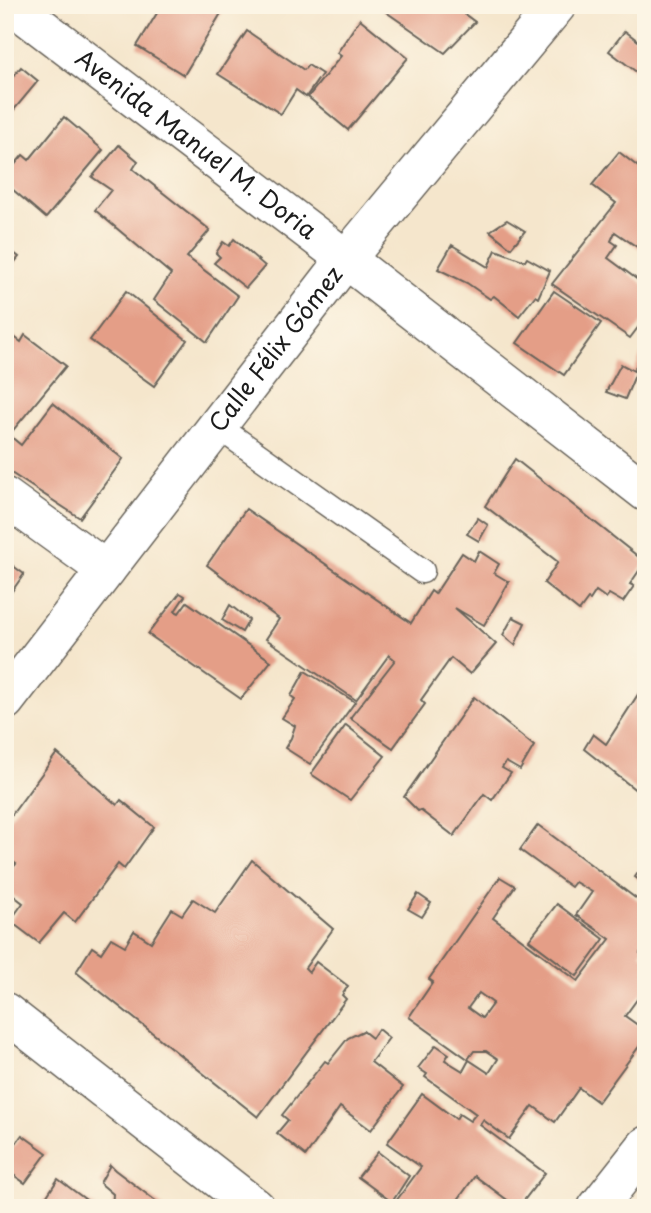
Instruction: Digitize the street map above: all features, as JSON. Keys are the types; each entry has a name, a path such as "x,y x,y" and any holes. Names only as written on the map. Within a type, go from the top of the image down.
{"street":[{"name":"Avenida Manuel M. Doria","path":"12,5 646,492"},
{"name":"Calle Félix Gómez","path":"5,701 346,259 557,5"},
{"path":"5,498 106,570"},
{"path":"5,1012 256,1208"},
{"path":"597,1208 646,1146"}],"lane":[{"path":"217,426 422,571"}],"building":[{"path":"162,5 226,5 184,75 137,46"},
{"path":"376,5 452,5 475,22 445,53"},
{"path":"360,19 408,58 348,130 308,97 341,56 337,53"},
{"path":"247,31 304,70 308,65 322,74 306,97 296,90 281,114 218,74"},
{"path":"625,31 646,47 646,74 643,77 609,51"},
{"path":"21,67 38,81 13,111 5,106 5,86"},
{"path":"64,117 103,150 46,218 5,183 5,176 23,155 29,160"},
{"path":"119,145 138,161 133,169 210,230 187,257 238,296 207,342 154,300 171,274 95,210 111,190 92,177"},
{"path":"619,152 646,173 646,253 615,232 611,241 617,245 608,258 646,286 646,317 630,338 552,284 616,203 592,185"},
{"path":"507,220 525,231 511,248 490,231"},
{"path":"234,239 265,266 246,288 214,263 220,257 216,253 223,242 229,246"},
{"path":"452,245 488,267 496,250 525,261 527,258 550,271 538,298 535,296 519,316 494,296 490,299 467,283 438,269"},
{"path":"5,246 19,257 5,274"},
{"path":"126,291 187,340 154,386 90,340"},
{"path":"554,291 601,323 564,375 517,343"},
{"path":"5,330 21,342 25,335 66,366 9,435 21,445 53,403 123,459 80,518 5,469"},
{"path":"646,343 646,376 636,373 625,399 606,392 621,364 634,371"},
{"path":"515,459 645,562 630,584 634,586 623,602 609,594 606,598 596,591 579,611 544,583 558,562 485,506"},
{"path":"246,509 411,623 431,591 435,594 462,553 474,561 479,551 499,564 494,573 509,582 484,625 455,608 496,644 470,674 451,658 421,700 425,704 393,748 350,718 395,660 389,655 356,700 266,639 279,619 207,565"},
{"path":"478,518 488,525 479,541 467,534"},
{"path":"5,560 24,574 5,601"},
{"path":"180,593 185,596 175,611 179,613 187,602 271,661 241,699 148,634"},
{"path":"230,605 249,620 242,632 222,620"},
{"path":"513,617 525,623 515,645 503,635"},
{"path":"305,671 355,702 310,764 285,748 295,726 282,718 295,699 291,696"},
{"path":"646,682 646,787 642,784 637,791 584,749 593,734 606,744"},
{"path":"474,697 534,746 520,770 506,762 502,768 511,773 492,800 484,794 454,836 418,811 404,797"},
{"path":"346,725 385,756 350,800 311,774"},
{"path":"57,753 117,805 121,800 154,827 124,869 118,864 75,922 64,913 39,943 10,921 23,903 10,893 5,883 5,878 16,864 5,856 5,824"},
{"path":"538,825 646,906 646,945 640,953 646,957 646,987 625,1016 646,1031 646,1037 598,1102 579,1088 555,1122 533,1106 509,1139 483,1120 480,1125 545,1173 518,1208 475,1176 452,1208 391,1208 421,1167 387,1143 422,1094 456,1119 459,1114 470,1121 476,1114 425,1077 427,1074 418,1068 436,1045 449,1054 445,1060 463,1071 469,1060 489,1073 498,1059 486,1051 474,1051 468,1059 409,1017 433,982 429,979 500,877 515,886 493,918 578,981 610,939 576,915 592,892 575,882 571,887 520,850","holes":["479,993 493,1003 482,1018 468,1008"]},
{"path":"252,860 333,929 305,968 309,972 316,962 348,986 342,995 346,999 258,1117 76,972 92,947 101,953 111,938 125,946 134,931 151,942 172,909 182,915 193,899 215,913"},
{"path":"646,862 646,885 635,877"},
{"path":"418,894 431,903 422,917 408,909"},
{"path":"557,904 604,939 577,976 529,940"},
{"path":"378,1029 389,1038 371,1062 403,1087 371,1130 340,1107 306,1156 277,1133 288,1120 282,1115 325,1061 328,1063 348,1038 363,1031 372,1038"},
{"path":"22,1135 47,1153 25,1183 5,1169 5,1158"},
{"path":"378,1152 409,1176 392,1202 358,1177"},
{"path":"110,1165 165,1208 112,1208 113,1194 100,1183"},
{"path":"58,1179 97,1208 39,1208"}]}
